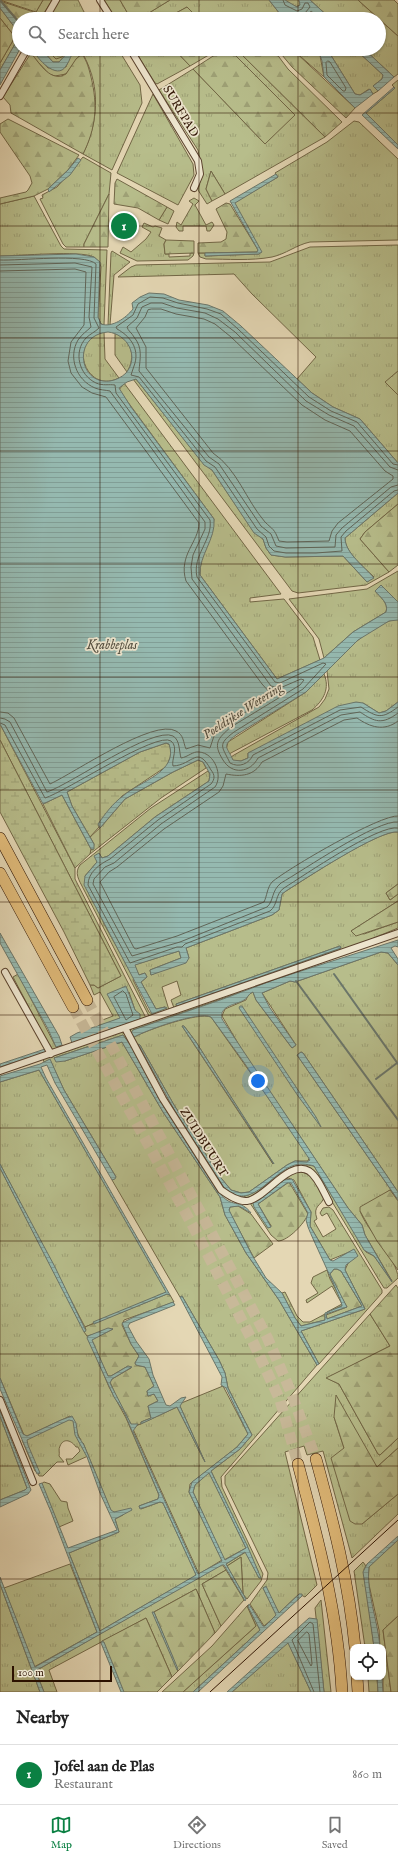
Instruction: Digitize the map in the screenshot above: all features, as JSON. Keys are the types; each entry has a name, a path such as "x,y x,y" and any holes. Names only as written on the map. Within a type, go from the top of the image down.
{"highway":[{"path":"0,838 87,1000"},
{"path":"0,873 73,1007"},
{"path":"316,1459 340,1552 350,1606 355,1644"},
{"path":"298,1464 333,1608 342,1692"},
{"path":"357,1680 358,1692"}],"street":[{"path":"49,12 56,0"},
{"path":"100,0 108,12"},
{"path":"0,96 24,56"},
{"name":"SURFPAD","path":"134,56 198,161 200,174 194,188"},
{"path":"0,1071 398,933"},
{"path":"5,972 51,1054"},
{"name":"ZUIDBUURT","path":"125,1028 134,1047 164,1099 221,1190 235,1198 246,1201 254,1198 293,1170 302,1169 312,1174 329,1202"},
{"path":"0,1400 33,1482"}],"green space":[{"path":"0,0 43,0 36,12"},
{"path":"43,0 52,0 45,12 36,12"},
{"path":"60,0 78,0 84,12 51,12"},
{"path":"104,0 120,0 127,12 112,12"},
{"path":"120,0 170,0 150,12 127,12"},
{"path":"170,0 269,0 278,12 192,12 187,7 178,12 150,12"},
{"path":"285,0 299,0 300,5 295,7"},
{"path":"310,0 358,0 371,12 323,12"},
{"path":"358,0 394,0 398,4 398,36 386,25 386,12 371,12"},
{"path":"0,1 34,12 12,12 12,15"},
{"path":"187,7 192,12 178,12"},
{"path":"0,8 12,24 12,33 0,18"},
{"path":"0,18 12,33 12,42 0,63"},
{"path":"386,25 398,36 398,74 394,77 372,56 386,56"},
{"path":"12,42 12,49 0,70 0,63"},
{"path":"29,56 33,56 46,71 55,76 61,76 66,74 76,59 80,56 83,56 93,87 95,107 91,135 83,154 11,113 10,105 3,97"},
{"path":"33,56 39,56 48,68 66,67 70,56 79,56 66,74 55,76 49,74"},
{"path":"47,56 65,56 59,62 53,62"},
{"path":"53,56 63,56 62,57 56,59"},
{"path":"84,56 122,56 140,85 142,103 112,170 83,154 92,130 96,105 93,80"},
{"path":"138,56 181,56 190,66 157,84"},
{"path":"181,56 207,56 190,66"},
{"path":"213,56 236,56 295,115 265,144 193,69"},
{"path":"236,56 243,56 325,137 225,194 211,171 206,189 212,201 207,204 198,190 202,172 198,150 159,90 193,69 265,144 294,115"},
{"path":"243,56 278,56 288,69 342,122 325,137"},
{"path":"283,56 299,56 355,108 346,118 292,67"},
{"path":"300,56 320,56 324,77"},
{"path":"331,56 363,56 383,75 382,79 373,86 378,91 373,94 369,89 360,95 355,94"},
{"path":"398,80 398,145 367,116 366,113 395,88 392,85"},
{"path":"153,94 193,164 194,175 178,205 117,173"},
{"path":"8,119 79,155 68,170 48,189 34,196 0,204 0,198 26,192 32,183 30,176 0,132 0,124"},
{"path":"354,121 359,122 398,159 398,240 310,242 277,256 256,259 206,259 200,257 198,253 205,253 205,256 259,254 261,252 234,203 278,177 275,173 327,142"},
{"path":"83,157 111,173 109,194 84,244 84,247 66,247 63,244 40,199 43,198 42,195 57,187"},
{"path":"211,171 225,194 212,201 206,189"},
{"path":"117,179 167,207 159,220 138,208 114,204 115,183"},
{"path":"109,194 108,247 84,247 84,244"},
{"path":"34,196 64,249 107,250 104,325 101,324 98,317 101,267 99,262 94,257 76,254 0,256 0,204"},
{"path":"194,198 199,201 195,205 206,225 212,222 214,225 210,231 207,231 206,226 183,226 183,231 179,231 176,227 177,222 181,225 193,204 189,201"},
{"path":"226,203 230,204 258,250 257,252 198,253 198,243 221,242 226,239 227,232 216,209"},
{"path":"167,207 174,211 168,224 159,220"},
{"path":"144,223 153,227 155,226 162,228 159,236 166,240 164,244 165,254 169,254 169,257 190,256 190,253 194,253 193,256 188,260 137,261 120,253 123,247 131,252 146,239 151,232 142,227"},
{"path":"166,240 194,241 194,253 165,254 164,244"},
{"path":"398,245 398,371 386,382 398,395 398,463 360,419 333,407 312,393 297,379 316,357 252,294 234,274 118,277 136,265 270,262 310,247"},
{"path":"112,251 130,262 114,275 110,325 108,325 111,253"},
{"path":"104,332 105,359 119,378 107,381 97,379 90,373 85,364 83,355 86,345 92,337"},
{"path":"115,333 121,336 129,344 131,350 131,361 127,372 115,355"},
{"path":"398,371 398,395 385,382"},
{"path":"133,379 136,379 204,464 212,470 254,532 263,539 266,548 271,555 286,557 343,556 367,582 374,577 360,564 348,549 345,538 398,493 398,504 365,532 360,539 389,572 366,585 298,593 292,591"},
{"path":"124,383 281,594 250,598 250,602 284,599 313,637 320,660 277,679 200,575 200,567 211,534 214,519 119,390"},
{"path":"398,504 398,565 389,572 360,539 365,532"},
{"path":"398,571 398,602 382,586 375,591 385,603 387,609 386,612 353,632 324,658 319,639 289,599 367,589"},
{"path":"396,619 398,620 398,702 386,711 379,713 363,703 248,753 248,758 241,761 233,761 231,757 234,755 319,707 325,699 329,689 327,671 349,648 367,633 386,622"},
{"path":"324,674 326,679 325,694 312,710 229,754 226,750 228,742 306,692"},
{"path":"0,724 75,868 75,879 146,1018 102,1033 101,1032 140,1019 135,1010 129,992 121,1018 99,1026 100,1021 113,1016 100,992 94,995 90,985 94,985 98,988 121,976 0,740"},
{"path":"0,740 121,976 98,988 94,985 90,985 64,932 0,812"},
{"path":"166,743 170,745 171,755 167,766 122,796 90,837 72,806 67,792 140,752"},
{"path":"198,760 203,762 206,768 161,798 90,854 91,849 93,850 94,844 90,837 101,827 125,799"},
{"path":"208,771 210,774 209,781 155,817 108,856 102,858 99,853 97,862 85,876 104,924 134,978 133,980 149,1012 152,1014 165,1007 156,1009 141,982 147,977 145,973 139,975 134,965 179,951 181,958 150,970 151,975 189,958 186,948 272,915 279,910 282,894 286,891 360,846 389,833 398,832 398,884 386,893 390,900 398,894 398,901 351,931 364,934 398,922 398,928 352,947 174,1008 171,1000 181,995 177,981 162,987 169,1010 149,1016 80,882 77,871 80,865 151,808","holes":["340,946 341,948 177,1006 176,1004"]},
{"path":"62,795 91,849 90,854 75,868 43,804"},
{"path":"398,884 398,894 390,900 386,893"},
{"path":"398,901 398,922 356,936 351,931"},
{"path":"381,952 388,953 398,965 398,1192 303,1053 301,1052 297,1055 398,1200 390,1190 360,1211 388,1254 397,1271 398,1278 387,1288 384,1288 331,1200 304,1167 248,1198 241,1197 235,1195 223,1188 171,1108 172,1106 223,1186 243,1197 253,1193 285,1170 303,1165 314,1166 366,1252 374,1256 392,1281 365,1235 362,1225 348,1208 242,1050 222,1016 225,1009 246,1000 248,995 253,992 256,1000 292,1048 296,1045 262,993 290,981 295,982"},
{"path":"18,974 56,1047 62,1045 63,1047 52,1051 13,977"},
{"path":"240,990 241,992 133,1030 134,1037 161,1026 184,1019 204,1016 211,1017 303,1147 309,1158 308,1161 295,1161 287,1165 249,1192 241,1193 231,1190 221,1178 174,1105 140,1045 137,1045 129,1032 131,1029","holes":["182,1026 184,1026 196,1042 273,1164"]},
{"path":"121,1032 125,1034 133,1048 123,1035 54,1058 65,1061 122,1042 163,1112 220,1197 225,1215 246,1253 279,1300 317,1365 221,1477 222,1487 263,1574 261,1581 247,1599 243,1594 241,1557 227,1566 226,1564 246,1552 259,1578 258,1571 211,1471 240,1449 252,1435 228,1388 225,1373 219,1360 182,1296 180,1297 112,1180 116,1177 64,1090 50,1060 44,1062 43,1059"},
{"path":"39,1070 167,1292 85,1327 0,1164 0,1082"},
{"path":"0,1168 87,1335 109,1387 126,1418 159,1495 158,1499 139,1506 141,1509 160,1502 163,1503 196,1574 195,1576 100,1631 69,1553 119,1532 115,1519 123,1515 111,1511 83,1443 88,1456 68,1465 66,1459 72,1459 80,1451 78,1447 66,1441 59,1447 59,1456 64,1462 57,1462 43,1476 39,1476 38,1474 40,1473 35,1471 22,1440 71,1418 74,1421 70,1416 27,1436 24,1435 0,1378","holes":["75,1424 78,1434 81,1440 75,1433"]},
{"path":"294,1171 306,1173 310,1176 316,1182 324,1197 316,1208 317,1219 314,1221 323,1237 336,1229 327,1213 322,1216 320,1213 323,1208 329,1207 333,1210 382,1290 382,1293 319,1364 301,1331 365,1309 345,1270 354,1250 330,1260 310,1226 311,1212 294,1180 288,1178 284,1180 254,1203 250,1202"},
{"path":"289,1182 308,1214 296,1231 286,1238 278,1241 271,1235 250,1203 254,1203 271,1226 258,1204"},
{"path":"390,1190 398,1201 398,1270 377,1241 360,1211 360,1207"},
{"path":"238,1206 251,1214 273,1244 254,1258 229,1211 230,1207"},
{"path":"334,1269 341,1271 362,1306 327,1319 326,1315 347,1307 331,1279 330,1274"},
{"path":"327,1270 330,1279 343,1303 342,1306 327,1312 342,1304 332,1286 307,1303 306,1300 318,1293 311,1283 313,1277"},
{"path":"396,1285 398,1288 398,1438 380,1455 378,1454 339,1384 326,1378 390,1346 370,1314"},
{"path":"285,1292 297,1316 303,1322 310,1322 325,1314 325,1320 301,1326 295,1318 282,1293"},
{"path":"167,1294 170,1295 174,1302 124,1320 122,1325 131,1344 139,1356 135,1363 136,1365 145,1367 154,1386 147,1391 148,1396 154,1394 158,1401 148,1406 151,1418 141,1422 141,1424 132,1426 110,1382 112,1379 131,1368 128,1366 111,1376 108,1376 91,1340 113,1329 87,1336 84,1332 86,1330 85,1327"},
{"path":"370,1314 390,1346 327,1378 339,1384 378,1454 380,1455 398,1438 398,1448 377,1467 334,1417 344,1448 362,1524 398,1494 398,1514 352,1558 323,1451 307,1455 304,1446 285,1452 317,1585 305,1597 299,1594 279,1613 264,1587 263,1588 277,1615 264,1626 250,1604 267,1580 268,1573 225,1484 225,1476"},
{"path":"223,1386 248,1434 237,1447 190,1484 189,1492 222,1560 199,1574 133,1429 138,1425 177,1407 204,1460 179,1404"},
{"path":"336,1395 377,1467 398,1448 398,1494 362,1524 355,1524 350,1521 331,1458 344,1448 334,1417"},
{"path":"0,1416 27,1488 0,1500"},
{"path":"209,1472 246,1548 224,1560 193,1492 195,1485"},
{"path":"44,1482 50,1484 61,1501 67,1502 73,1521 59,1527 41,1484"},
{"path":"398,1540 398,1616 383,1630 385,1644 380,1644 379,1630 368,1580 369,1566"},
{"path":"241,1557 243,1594 227,1566"},
{"path":"363,1562 366,1566 364,1569 374,1644 365,1644 354,1571"},
{"path":"70,1564 97,1632 34,1667 4,1588"},
{"path":"222,1564 226,1570 202,1584 221,1626 215,1633 196,1589 154,1612 178,1671 172,1677 146,1618 49,1670 57,1692 44,1692 36,1672 37,1670"},
{"path":"226,1570 244,1600 221,1626 202,1584"},
{"path":"0,1584 40,1692 0,1692"},
{"path":"196,1589 215,1633 178,1671 154,1612"},
{"path":"321,1600 331,1692 324,1692 315,1608"},
{"path":"248,1605 260,1630 193,1692 183,1692 256,1626 247,1606"},
{"path":"247,1606 256,1626 183,1692 162,1692 212,1646"},
{"path":"398,1616 398,1692 391,1692 383,1630"},
{"path":"146,1618 172,1677 157,1692 123,1692 102,1641"},
{"path":"288,1642 311,1692 232,1692"},
{"path":"386,1653 391,1692 383,1692 383,1680 386,1680"},
{"path":"368,1680 377,1680 378,1692 369,1692"}],"water":[{"path":"269,0 285,0 297,7 300,5 299,0 310,0 323,12 311,11 278,12"},
{"path":"0,1 12,15 12,24 0,8"},
{"path":"12,49 12,56 16,56 0,85 0,70"},
{"path":"37,56 47,56 53,62 59,62 65,56 71,56 66,66 62,70 57,71 52,70"},
{"path":"320,56 331,56 355,94 360,95 370,89 373,94 355,108 324,77"},
{"path":"363,56 372,56 394,77 378,91 373,86 382,79 383,75"},
{"path":"394,87 395,88 366,113 398,145 398,149 362,115"},
{"path":"78,158 81,160 70,175 49,192 48,189"},
{"path":"276,174 278,177 235,203 262,252 259,254 205,256 205,253 257,252 258,250 230,201"},
{"name":"Krabbeplas","path":"76,254 94,257 100,262 98,317 101,324 105,325 110,325 123,319 133,309 132,303 149,293 164,294 179,300 208,305 223,311 312,393 333,407 360,419 398,463 398,493 345,538 348,549 356,560 374,578 367,582 343,556 285,557 271,555 266,548 263,539 254,533 212,470 204,465 136,379 127,382 119,388 131,407 214,519 213,533 202,561 200,575 277,679 324,658 353,632 386,612 387,609 385,603 375,591 381,585 398,602 398,620 389,621 358,640 306,692 236,735 228,742 227,749 233,760 241,761 248,758 248,753 338,706 356,702 363,703 379,713 386,711 398,702 398,832 389,833 360,846 286,891 282,894 279,910 272,915 186,948 189,958 186,963 151,975 150,970 181,958 179,951 135,965 139,975 145,973 147,977 141,982 156,1009 167,1008 152,1014 84,885 85,876 97,862 94,856 99,853 102,858 108,856 155,817 209,781 210,774 203,762 198,760 173,772 125,799 100,828 98,824 119,799 163,769 171,754 169,744 166,743 140,752 67,792 72,806 94,844 94,849 91,849 62,795 43,804 0,724 0,256","holes":["108,332 115,334 126,341 129,347 132,360 130,366 126,373 117,379 110,381 99,380 91,375 86,368 84,350 89,341 96,335"]},
{"path":"0,933 59,1036 62,1045 56,1047 48,1029 0,943"},
{"path":"398,940 398,947 395,946 391,948 398,959 398,965 388,953 381,952 295,982 290,981 262,993 270,1008 296,1045 292,1048 256,1000 253,992 244,1000 226,1008 222,1014 222,1019 348,1208 362,1225 365,1235 392,1282 374,1256 364,1250 314,1166 297,1164 292,1166 283,1171 259,1190 242,1196 232,1194 223,1186 176,1113 138,1044 140,1045 174,1105 221,1178 231,1190 241,1193 249,1192 287,1165 295,1161 307,1162 310,1160 243,1061 211,1017 204,1016 184,1019 161,1026 134,1037 131,1033 133,1030 276,979"},
{"path":"340,946 341,948 177,1006 176,1004"},
{"path":"126,986 135,1010 140,1014 140,1019 72,1043 70,1037 77,1033 120,1018 107,994"},
{"path":"242,1006 316,1117 321,1127 298,1096 241,1011 239,1008"},
{"path":"182,1026 184,1026 196,1042 274,1164"},
{"path":"123,1035 131,1046 159,1097 220,1193 228,1201 247,1208 251,1213 239,1206 230,1207 229,1210 252,1255 266,1278 282,1293 295,1318 301,1326 325,1320 325,1313 342,1306 308,1227 306,1220 308,1213 291,1183 287,1183 258,1204 271,1227 268,1228 254,1207 253,1203 284,1180 292,1179 311,1212 310,1226 330,1260 333,1261 354,1249 358,1256 346,1265 345,1270 365,1309 301,1331 319,1364 317,1365 279,1300 246,1253 225,1215 220,1197 163,1112 122,1042 65,1061 56,1062 54,1058","holes":["334,1269 341,1271 362,1306 327,1319 326,1314 347,1307 330,1274"]},
{"path":"45,1049 46,1052 0,1067 0,1064"},
{"path":"301,1052 398,1192 398,1200 297,1055"},
{"path":"50,1059 64,1090 116,1177 115,1179 112,1180 55,1083 47,1065 41,1067 46,1078 170,1295 167,1294 94,1324 93,1322 166,1292 39,1070 0,1082 0,1076 40,1064"},
{"path":"0,1164 55,1267 86,1331 84,1332 0,1168"},
{"path":"182,1296 219,1360 225,1373 228,1388 252,1435 240,1449 211,1471 247,1545 261,1578 259,1578 245,1552 226,1564 246,1599 245,1601 224,1565 222,1565 37,1670 36,1672 44,1692 40,1692 0,1584 0,1577 35,1667 97,1632 39,1484 42,1483 68,1548 117,1530 100,1493 87,1457 75,1435 73,1421 69,1420 27,1440 40,1473 37,1474 0,1389 0,1378 23,1434 27,1436 72,1416 76,1423 78,1436 84,1445 111,1510 114,1512 131,1508 132,1510 115,1519 119,1532 69,1553 100,1631 196,1575 163,1503 160,1502 140,1509 139,1506 158,1499 159,1495 124,1412 114,1397 87,1338 88,1336 108,1328 113,1329 92,1340 108,1376 111,1376 128,1366 132,1367 112,1379 110,1383 131,1424 138,1424 133,1431 198,1574 222,1561 189,1492 192,1482 237,1447 248,1434 226,1388 221,1385 222,1377 180,1297","holes":["209,1473 246,1548 225,1560 193,1492 195,1485"]},
{"path":"173,1302 175,1305 130,1323 128,1326 136,1341 149,1359 153,1375 166,1405 170,1406 181,1398 186,1397 180,1406 205,1462 177,1407 141,1424 141,1422 151,1418 148,1406 158,1401 154,1394 148,1396 147,1391 154,1386 145,1367 136,1365 135,1363 139,1356 131,1344 122,1323"},
{"path":"0,1411 31,1490 28,1494 0,1507 0,1500 27,1488 0,1416"},
{"path":"398,1536 398,1540 369,1567 369,1586 380,1644 374,1644 363,1572 367,1564"},
{"path":"266,1586 279,1613 299,1594 302,1594 302,1596 198,1692 193,1692 260,1630 248,1607 249,1604 263,1626 265,1626 276,1615 263,1588"},
{"path":"152,1612 154,1612 178,1669 177,1670"},
{"path":"309,1618 317,1619 324,1692 311,1692 288,1643 232,1692 227,1692"},
{"path":"102,1641 104,1642 124,1692 121,1692 101,1643"},
{"path":"377,1680 382,1680 383,1692 378,1692"}],"waterway":[{"path":"0,0 12,14"},
{"path":"334,974 398,1064"},
{"path":"296,981 398,1120"},
{"path":"376,1079 397,1063"}],"tunnel":[{"path":"87,1000 267,1337 290,1390 316,1459"},
{"path":"73,1007 195,1230 253,1342 280,1400 298,1464"}],"tram line":[{"path":"210,1692 398,1520"}],"place":[{"name":"Jofel aan de Plas","path":"124,226"}],"water label":[{"name":"Poeldijkse Wetering","path":"242,710"}]}
